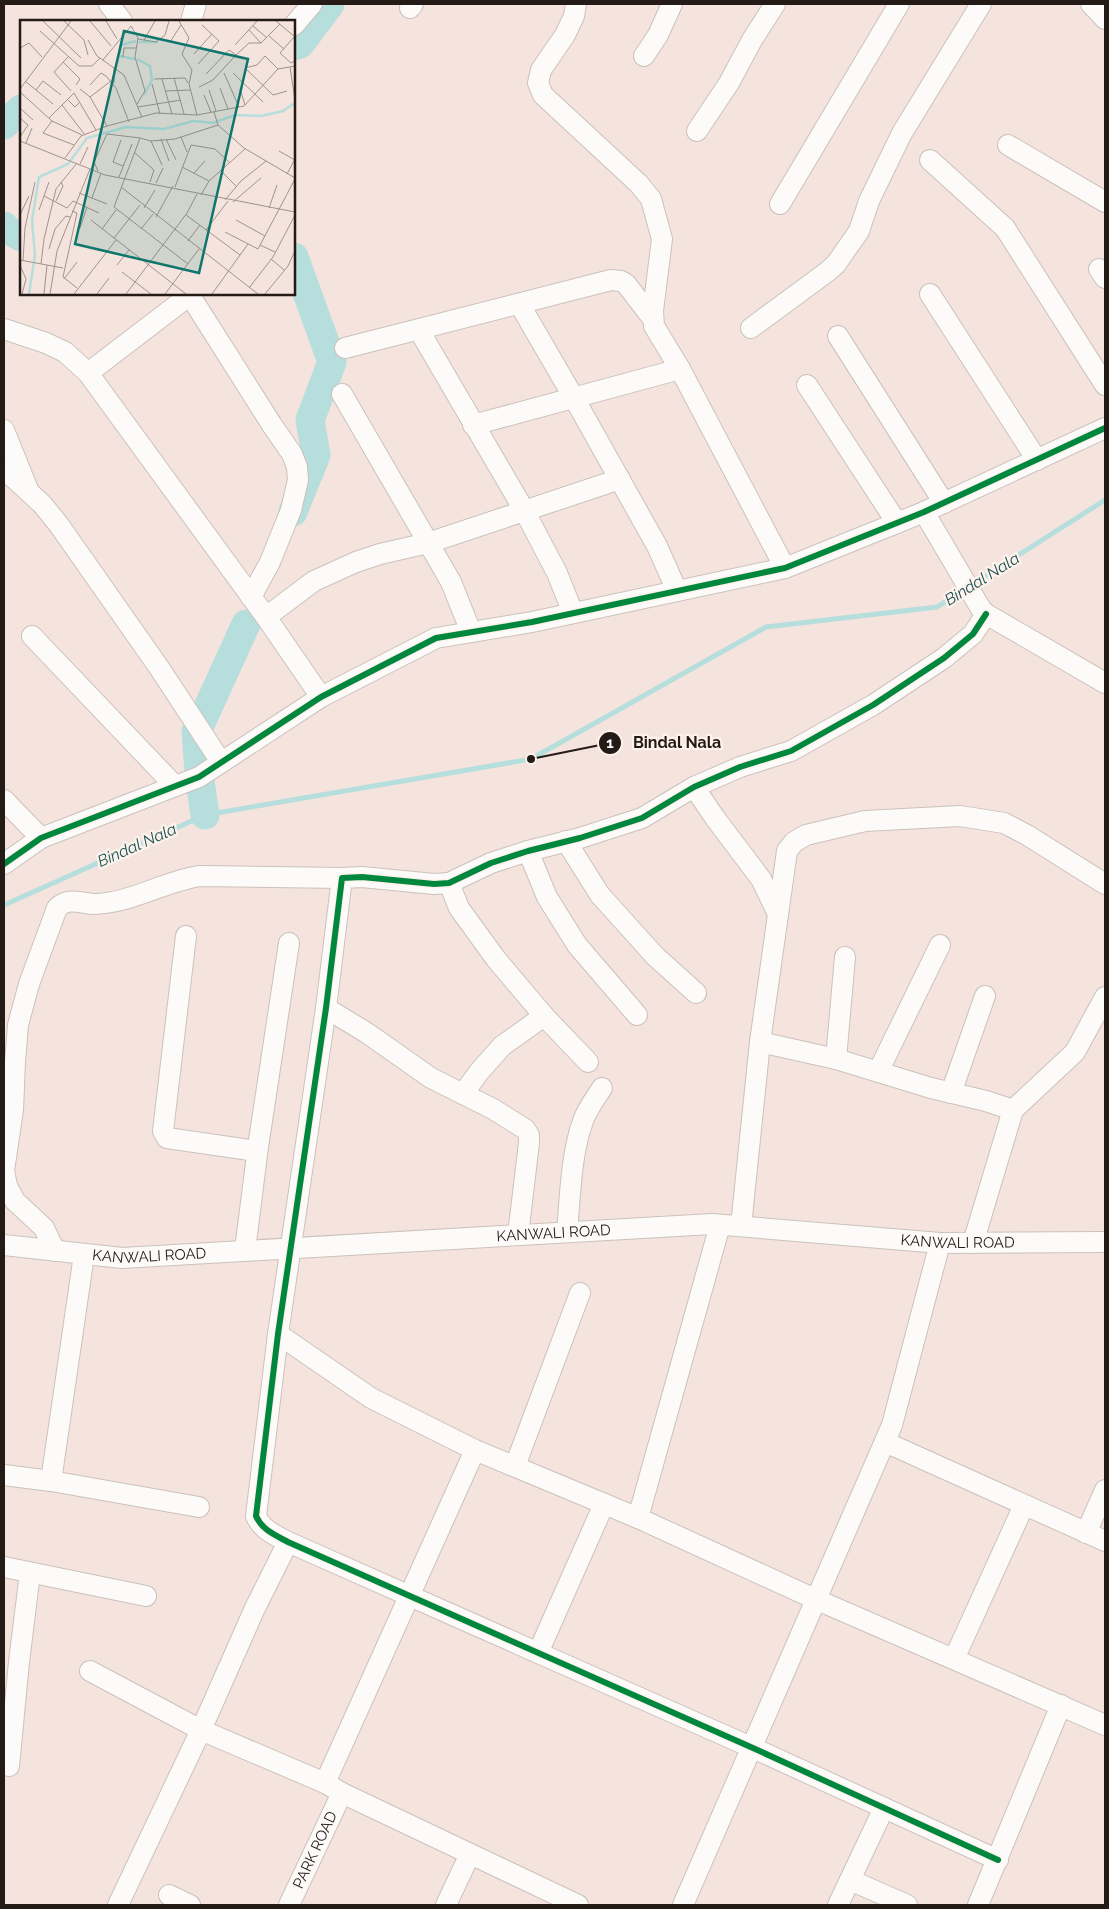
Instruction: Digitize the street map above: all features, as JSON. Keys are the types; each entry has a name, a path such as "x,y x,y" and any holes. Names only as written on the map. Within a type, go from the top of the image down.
{"street":[{"path":"109,4 121,20"},
{"path":"191,20 196,4"},
{"path":"295,24 312,4"},
{"path":"576,4 574,16 566,36 541,70 538,83 543,95 639,184 651,199 662,240 653,319 654,326 680,370 785,568"},
{"path":"644,56 658,35 672,4"},
{"path":"697,131 729,83 752,40 775,4"},
{"path":"780,204 900,4"},
{"path":"751,328 827,272 836,264 854,239 902,133 981,4"},
{"path":"1091,4 1105,19"},
{"path":"1008,145 1105,202"},
{"path":"930,160 1005,228 1105,385"},
{"path":"345,348 520,305 611,280 621,281 626,284 653,319"},
{"path":"930,294 1037,460"},
{"path":"88,373 189,295"},
{"path":"191,295 292,454 297,468 298,480 291,510 270,562 251,597"},
{"path":"520,305 657,546 678,591"},
{"path":"4,329 46,343 65,352 88,373 266,617 320,697"},
{"path":"420,330 473,425 524,510 557,573 573,613"},
{"path":"838,336 944,503"},
{"path":"473,425 680,370"},
{"path":"807,385 897,523"},
{"path":"342,394 451,582 471,632"},
{"path":"4,864 41,838 199,777 320,697 431,641 785,568 924,512 1105,428"},
{"path":"4,430 28,491"},
{"path":"4,469 42,504 59,525 221,762"},
{"path":"266,617 314,581 356,562 380,554 428,543 620,480"},
{"path":"924,512 984,612 1105,683"},
{"path":"55,1251 44,1228 15,1201 7,1186 4,1171 13,1110 14,1062 18,1025 29,984 57,908 63,902 71,901 94,904 112,902 130,898 186,878 200,876 362,877 434,884 449,883 491,863 642,818 694,787 740,767 791,751 873,705 944,658 973,634 984,612"},
{"path":"32,636 176,786"},
{"path":"694,787 761,878 778,914"},
{"path":"4,800 41,838"},
{"path":"741,1226 760,1042 787,851 794,842 806,835 865,821 960,816 1004,823 1027,835 1105,884"},
{"path":"566,841 600,895 655,956 696,993"},
{"path":"528,851 547,898 577,945 637,1015"},
{"path":"342,878 326,1008 278,1334 256,1516 259,1523 268,1531 288,1542 408,1597 753,1748 998,1860"},
{"path":"449,883 459,908 496,959 544,1016 588,1062"},
{"path":"186,936 163,1131 164,1136 257,1151"},
{"path":"245,1250 257,1151 288,943"},
{"path":"878,1072 940,945"},
{"path":"836,1059 845,957"},
{"path":"951,1093 985,996"},
{"path":"973,1243 1013,1110 1075,1052 1104,1000"},
{"path":"326,1008 431,1078 493,1109 525,1129 529,1143 518,1235"},
{"path":"463,1094 502,1046 544,1016"},
{"path":"760,1042 836,1059 1013,1110"},
{"path":"567,1232 573,1170 580,1130 588,1110 602,1088"},
{"path":"638,1518 720,1225"},
{"name":"KANWALI ROAD","path":"4,1245 122,1258 720,1225 940,1243 1105,1242"},
{"path":"683,1905 753,1748 815,1599 892,1425 940,1243"},
{"path":"51,1481 84,1255"},
{"path":"514,1466 580,1293"},
{"path":"278,1334 371,1398 475,1450 638,1518 815,1599 1105,1725"},
{"path":"885,1442 1105,1541"},
{"name":"PARK ROAD","path":"289,1905 408,1597 475,1450"},
{"path":"4,1475 51,1481 199,1507"},
{"path":"1086,1533 1105,1490"},
{"path":"538,1653 604,1504"},
{"path":"954,1659 1024,1505"},
{"path":"118,1905 201,1730 254,1608 288,1542"},
{"path":"4,1566 146,1596"},
{"path":"10,1766 11,1660 30,1572"},
{"path":"90,1671 201,1730 333,1788 578,1905"},
{"path":"978,1905 1061,1705"},
{"path":"838,1905 884,1808"},
{"path":"446,1905 470,1854"},
{"path":"850,1880 907,1905"},
{"path":"170,1895 190,1905"}],"waterway":[{"path":"295,46 300,44 330,4"},
{"path":"4,125 20,110"},
{"path":"4,226 4,228 20,236"},
{"path":"293,512 316,455 310,420 332,362 295,260"},
{"name":"Bindal Nala","path":"973,584 1105,500"},
{"name":"Bindal Nala","path":"4,905 205,815 531,759 766,627 937,607 965,589"},
{"path":"200,725 246,624"},
{"path":"196,732 199,772"},
{"path":"200,781 205,815"}],"cycle path":[{"path":"4,864 41,838 199,777 321,697 436,638 532,622 785,568 924,512 1105,428"},
{"path":"986,614 973,634 944,658 873,705 791,751 740,767 694,787 642,818 491,863 449,883 434,884 362,877 342,878 326,1008 278,1334 256,1516 265,1529 288,1542 753,1748 998,1860"}],"place":[{"name":"Bindal Nala","path":"531,759"}]}
